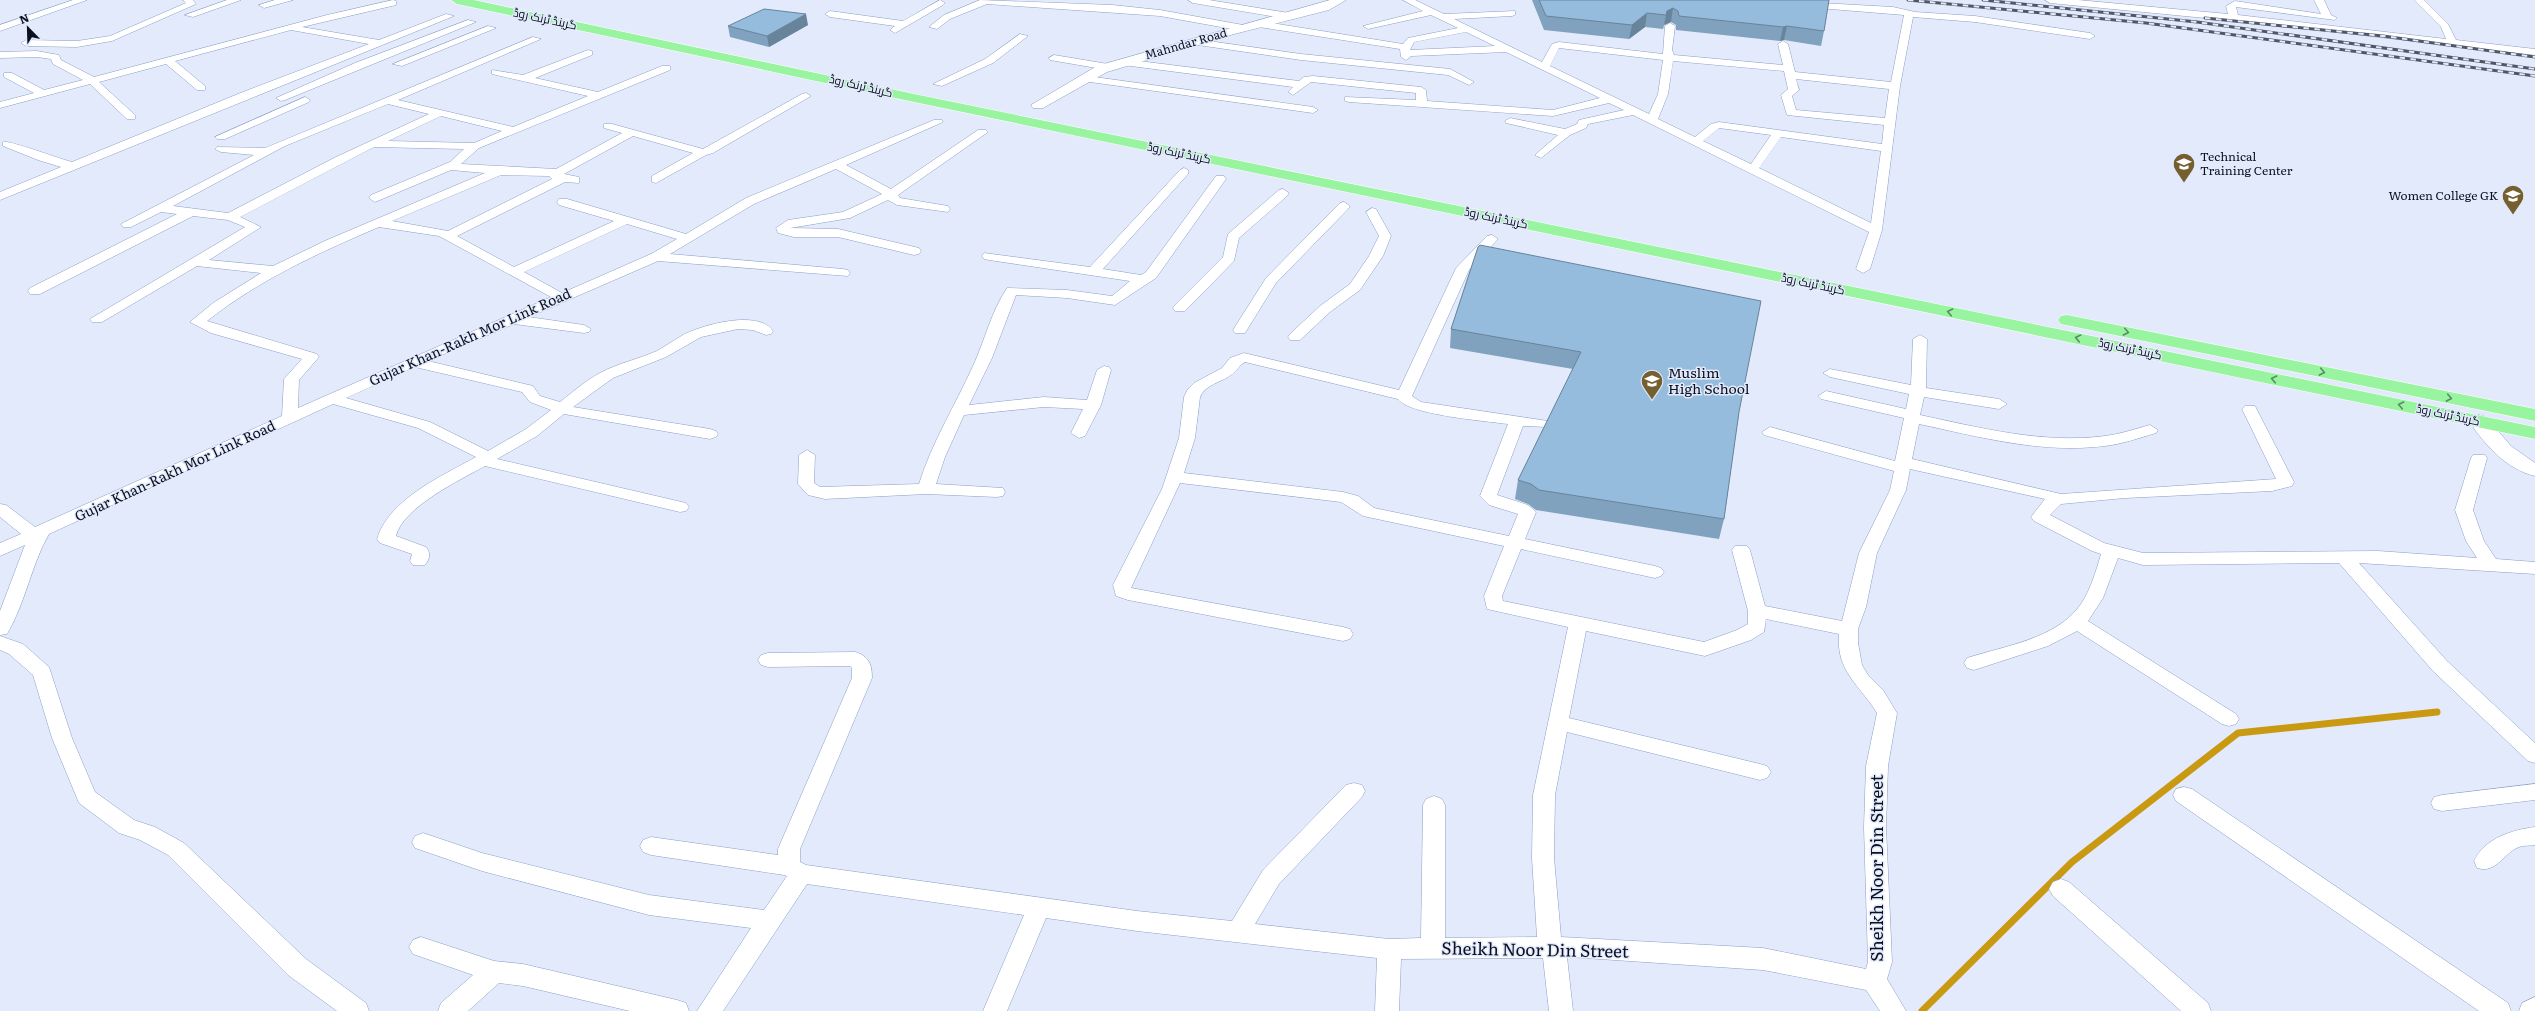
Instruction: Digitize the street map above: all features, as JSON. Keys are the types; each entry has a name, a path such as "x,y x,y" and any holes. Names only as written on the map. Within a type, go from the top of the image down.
{"highway":[{"name":"گرینڈ ٹرنک روڈ","path":"458,0 914,98 2535,433"},
{"name":"گرینڈ ٹرنک روڈ","path":"496,0 933,87 2535,415"},
{"path":"914,98 933,87"}],"street":[{"path":"0,28 82,0"},
{"path":"26,43 77,44 112,38 191,4 188,0"},
{"path":"190,15 236,0"},
{"path":"264,5 288,0"},
{"path":"1193,0 1289,16"},
{"name":"Mahndar Road","path":"1038,105 1108,67 1243,28 1325,7 1340,0"},
{"path":"1408,0 1876,230"},
{"path":"2050,0 2234,18 2535,52"},
{"path":"2153,0 2199,15"},
{"path":"2319,0 2327,17"},
{"path":"2419,0 2445,26 2452,42"},
{"path":"925,1 971,6"},
{"path":"934,27 947,17 971,6 987,1 1125,10 1243,28"},
{"path":"0,105 90,79 393,3"},
{"path":"1797,3 1893,10 1975,19 2090,36"},
{"path":"891,32 904,24 947,4"},
{"path":"2234,18 2230,9 2231,6 2235,4 2327,17 2373,28 2380,34"},
{"path":"1368,26 1431,12"},
{"path":"1442,17 1512,13"},
{"path":"1863,269 1876,230 1895,86 1911,13"},
{"path":"830,14 904,24"},
{"path":"0,196 241,96 378,42 450,16"},
{"path":"281,98 358,65 470,22"},
{"path":"1259,24 1406,52 1507,48"},
{"path":"1652,120 1663,94 1670,56 1667,50 1670,26"},
{"path":"289,28 378,42"},
{"path":"398,64 491,28"},
{"path":"1406,52 1411,40 1468,29"},
{"path":"933,87 989,61 1023,36"},
{"path":"127,224 281,144 389,101 536,39"},
{"path":"1194,42 1301,57 1450,72 1469,82"},
{"path":"1783,44 1794,90 1786,94 1790,113 1890,122"},
{"path":"1545,67 1556,45 1670,56 1895,86"},
{"path":"525,78 588,53"},
{"path":"0,55 52,56 57,62 90,79 131,117"},
{"path":"1054,58 1108,67"},
{"path":"167,60 201,88"},
{"path":"1123,62 1302,85"},
{"path":"375,198 450,166 475,146 666,68"},
{"path":"496,72 597,95"},
{"path":"8,76 42,93"},
{"path":"1279,104 1310,78 1419,89 1423,91 1422,105"},
{"path":"1087,79 1279,104 1312,110"},
{"path":"241,96 305,100 221,143 268,152"},
{"path":"656,179 806,96"},
{"path":"1349,99 1553,113 1611,100"},
{"path":"389,101 439,114 514,130"},
{"path":"1541,155 1566,133 1582,126 1583,122 1635,111"},
{"path":"1553,113 1582,126"},
{"path":"230,217 373,144 439,114"},
{"path":"1510,121 1566,133"},
{"name":"Gujar Khan-Rakh Mor Link Road","path":"0,550 413,362 560,297 656,257 750,201 938,122"},
{"path":"608,126 703,152"},
{"path":"1696,141 1715,126 1719,126 1887,148"},
{"path":"914,251 838,233 794,233 782,228 796,222 846,215 892,194 982,132"},
{"path":"448,236 565,177 631,133"},
{"path":"1753,170 1778,133"},
{"path":"7,144 42,158 73,166"},
{"path":"373,144 475,146"},
{"path":"835,164 892,194 892,198 897,201 944,209"},
{"path":"450,166 565,177"},
{"path":"290,418 292,379 312,357 216,330 198,322 221,302 276,270 330,242 500,171"},
{"path":"1094,272 1184,172"},
{"path":"926,489 939,447 956,411 981,366 1004,303 1012,291 1067,294 1115,302 1142,279 1151,275 1220,179"},
{"path":"0,185 17,189"},
{"path":"400,188 431,201"},
{"path":"1180,308 1229,258 1233,237 1283,193"},
{"path":"563,202 688,238"},
{"path":"1240,330 1271,281 1344,206"},
{"path":"97,318 255,228 230,217 189,213 160,208"},
{"path":"1295,337 1325,309 1355,286 1376,256 1385,236 1372,212"},
{"path":"35,291 189,213"},
{"path":"515,271 626,220"},
{"path":"378,223 432,231 448,236 515,271 560,297"},
{"path":"1404,396 1463,268 1492,239"},
{"path":"990,256 1142,279"},
{"path":"656,257 843,273"},
{"path":"193,262 276,270"},
{"path":"511,319 584,329"},
{"path":"419,560 421,555 420,551 386,539 389,527 407,507 484,458 520,440 606,376 658,356 690,337 735,326 756,325 766,331"},
{"name":"Sheikh Noor Din Street","path":"651,846 795,870 1040,907 1389,949 1552,947 1763,959 1885,997 1880,962 1875,827 1876,766 1887,713 1876,695 1861,680 1852,665 1848,643 1849,629 1857,607 1868,553 1898,490 1920,378 1920,339"},
{"path":"1343,634 1122,592 1122,586 1174,477 1187,438 1192,397 1196,389 1203,383 1227,371 1235,361 1244,357 1404,396 1408,402 1417,406 1542,424"},
{"path":"413,362 528,389 530,394 535,399 563,408 710,434"},
{"path":"1079,433 1093,405 1104,370"},
{"path":"1830,373 1917,391 1999,404"},
{"path":"1826,396 2031,442 2054,443 2106,441 2150,430"},
{"path":"331,399 424,425 481,452 486,462 680,507"},
{"path":"956,411 1044,402 1093,405"},
{"path":"2250,409 2286,482 2272,486 2124,493 2058,499 2053,501 2040,517 2098,547 2143,559 2378,557 2535,568"},
{"path":"1518,420 1488,496 1493,501 1520,506 1527,512 1513,543 1493,596 1494,605 1705,649 1744,635 1757,627 1757,611 1741,550"},
{"path":"2479,421 2487,434 2526,466 2535,470"},
{"path":"1770,432 1902,465 2050,494 2058,499"},
{"path":"807,455 806,484 814,491 825,494 926,489 997,492"},
{"path":"2479,458 2464,510 2475,541 2491,565"},
{"path":"1174,477 1342,498 1352,500 1369,512 1655,572"},
{"path":"0,508 38,534 10,610 0,629"},
{"path":"1974,663 2047,639 2076,622 2091,603 2100,584 2111,551"},
{"path":"2344,557 2453,678 2535,755"},
{"path":"1757,611 1849,629"},
{"path":"2076,622 2229,719"},
{"path":"1561,1011 1552,947 1543,858 1544,795 1557,722 1578,623"},
{"path":"0,643 16,649 42,672 62,738 87,797 127,827 147,833 176,848 297,966 357,1011"},
{"path":"709,1011 770,920 795,870 789,850 862,678 862,666 855,659 768,660"},
{"path":"1557,722 1760,772"},
{"path":"1238,932 1271,877 1354,791"},
{"path":"2442,803 2535,792"},
{"path":"2184,795 2499,1011"},
{"path":"1433,948 1434,805"},
{"path":"2485,861 2513,839 2535,836"},
{"path":"423,842 482,862 649,905 770,920"},
{"path":"2061,889 2199,1011"},
{"path":"995,1011 1040,907"},
{"path":"421,947 494,972 523,975 677,1011"},
{"path":"1387,1011 1389,949"},
{"path":"450,1011 494,972"},
{"path":"2531,1011 2535,1008"}],"building":[{"path":"1539,0 1829,0 1824,31 1679,16 1678,11 1673,8 1667,11 1666,15 1647,13 1632,25 1546,16"},
{"path":"764,9 806,14 767,36 728,26"},
{"name":"Muslim High School","path":"1480,245 1761,301 1739,412 1724,519 1539,490 1531,484 1518,480 1581,352 1451,329 1478,247"}],"waterway":[{"path":"1922,1011 2072,862 2238,733 2437,712"}],"railway":[{"path":"1908,0 2146,23 2535,76"},
{"path":"1983,0 2197,22 2535,69"},
{"path":"2205,18 2383,36 2535,57"}],"place":[{"name":"Technical Training Center","path":"2184,184"},
{"name":"Women College GK","path":"2513,216"},
{"name":"Muslim High School","path":"1652,400"}]}
